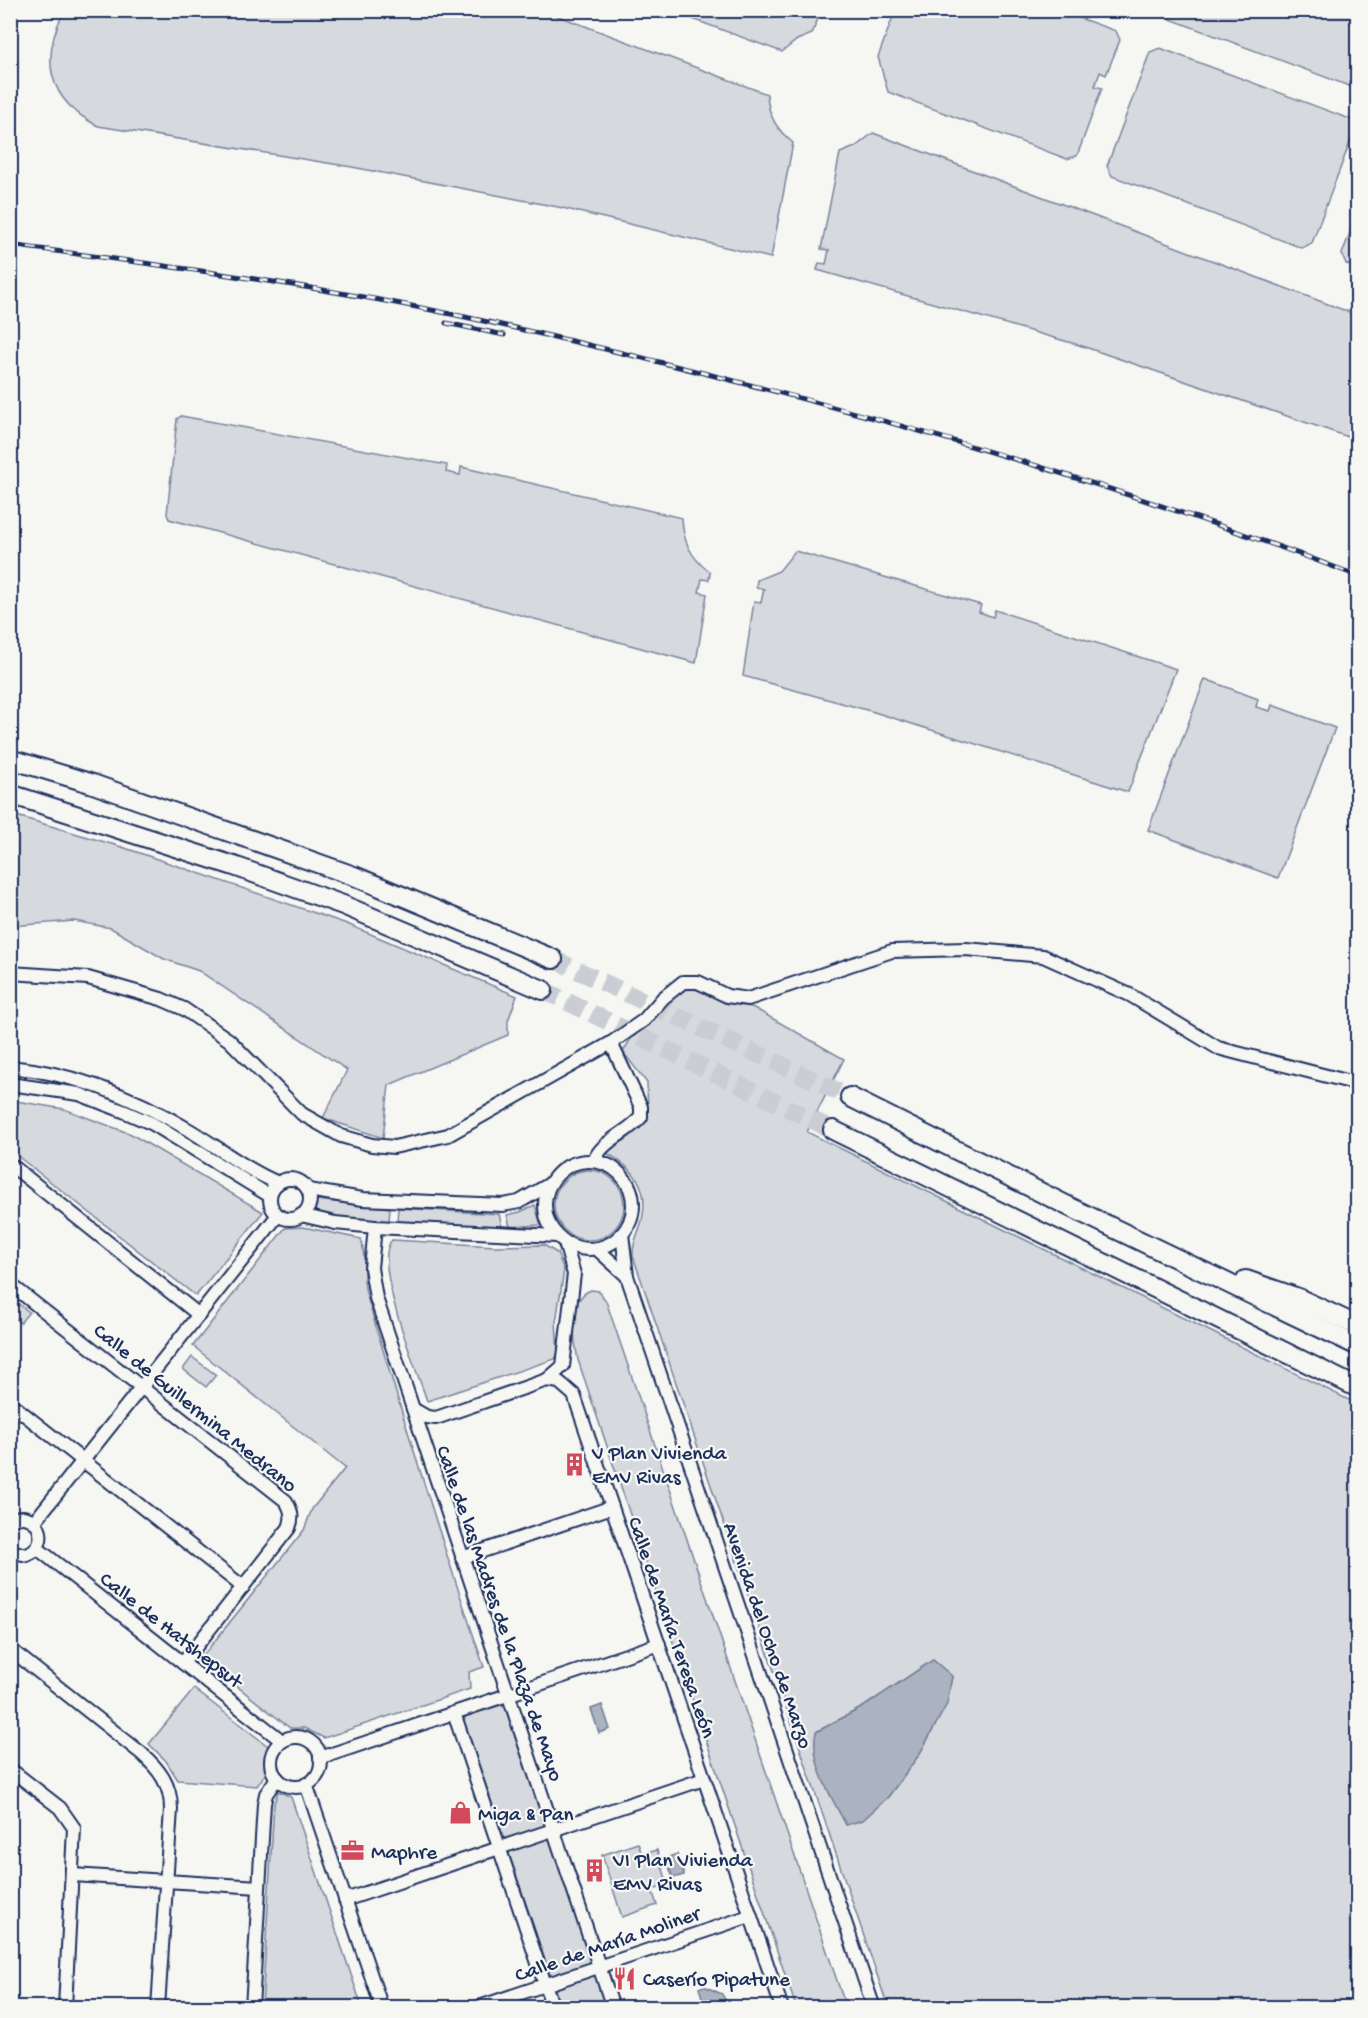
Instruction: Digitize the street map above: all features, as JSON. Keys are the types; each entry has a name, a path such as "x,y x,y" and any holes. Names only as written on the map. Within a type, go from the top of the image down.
{"highway":[{"path":"10,759 93,783 354,876 553,959"},
{"path":"10,794 234,866 343,905 543,990"},
{"path":"850,1097 1358,1346"},
{"path":"833,1130 1358,1388"},
{"path":"1166,1253 1298,1298 1358,1326"}],"street":[{"path":"10,973 88,978 161,999 184,1009 229,1040 302,1114 341,1136 372,1145 394,1147 448,1135 611,1043 644,1020 663,998 683,982 698,982 727,996 748,999 891,951 966,949 1043,956 1130,995 1218,1048 1358,1084"},
{"path":"594,1161 597,1151 635,1124 641,1117 641,1107 611,1043"},
{"path":"10,1067 84,1081 128,1099 159,1113 278,1183 295,1179 308,1190 363,1199 503,1205 519,1202 549,1184 568,1165 594,1161 604,1163 621,1174 631,1191 633,1211 622,1234 609,1245 584,1250 561,1239 375,1227 335,1223 301,1215 290,1219 278,1215 272,1206 270,1196 278,1183"},
{"path":"10,1084 79,1094 123,1111 153,1124 270,1196"},
{"path":"10,1164 199,1315"},
{"path":"421,1438 428,1424 436,1418 546,1380 562,1366 565,1359 567,1311 574,1274 561,1239 545,1211 549,1184"},
{"path":"301,1215 309,1202 308,1190"},
{"path":"35,1521 278,1215"},
{"name":"Calle de las Madres de la Plaza de Mayo","path":"375,1227 373,1284 421,1438 613,2007"},
{"name":"Avenida del Ocho de Marzo","path":"622,1234 627,1276 874,2007"},
{"name":"Avenida del Ocho de Marzo","path":"597,1249 627,1276"},
{"name":"Calle de Guillermina Medrano","path":"10,1284 286,1502 290,1508 292,1522 289,1528 183,1663"},
{"name":"Calle de María Teresa León","path":"546,1380 559,1382 574,1395 782,2007"},
{"path":"10,1403 243,1587"},
{"path":"413,1409 427,1417 436,1418"},
{"path":"462,1558 612,1507"},
{"path":"10,1521 24,1516 35,1521 42,1537 37,1548 27,1555 10,1551"},
{"name":"Calle de Hatshepsut","path":"37,1548 282,1741"},
{"path":"320,1758 659,1644"},
{"path":"10,1649 141,1753 162,1773 171,1801 158,2007"},
{"path":"454,1713 553,2007"},
{"path":"295,1737 309,1741 320,1758 317,1774 306,1784 291,1786 277,1778 271,1763 272,1755 282,1741 295,1737"},
{"path":"10,1769 69,1817 74,1827 65,2007"},
{"path":"252,2007 264,1804 266,1794 277,1778"},
{"path":"345,1900 704,1779"},
{"path":"306,1784 382,2007"},
{"path":"73,1875 259,1887"},
{"name":"Calle de María Moliner","path":"476,2007 750,1916"}],"shaded area":[{"path":"821,10 812,34 797,40 782,52 671,11"},
{"path":"64,11 545,11 767,94 769,109 774,121 793,143 771,258 558,207 352,167 98,126 81,116 68,104 53,77 52,46"},
{"path":"895,11 1060,11 1116,31 1120,40 1106,75 1100,72 1095,86 1102,88 1077,156 1067,159 888,92 878,57"},
{"path":"1166,11 1357,11 1357,89 1170,19"},
{"path":"1160,48 1350,119 1355,129 1312,243 1302,248 1112,176 1107,166 1150,52"},
{"path":"873,133 1357,315 1357,440 1079,345 817,270 819,263 826,264 829,250 821,249 840,153 855,147"},
{"path":"1357,214 1357,268 1346,264 1342,254"},
{"path":"181,416 447,465 446,472 460,475 461,467 682,518 689,549 710,572 709,580 702,579 699,592 707,594 696,663 169,519 167,514 177,419"},
{"path":"795,551 981,605 979,612 993,617 995,610 1176,669 1128,792 874,712 743,676 754,601 761,602 764,589 756,587 757,580 779,571"},
{"path":"1205,679 1258,699 1256,707 1270,711 1272,705 1335,728 1278,878 1148,830"},
{"path":"10,814 125,848 347,924 517,996 508,1021 508,1035 389,1085 383,1138 323,1118 347,1070 199,971 164,959 111,928 74,921 11,926"},
{"path":"691,988 754,1008 844,1059 807,1132 1357,1404 1357,2007 888,2007 633,1256 644,1208 641,1187 624,1164 605,1152 628,1138 644,1123 648,1113 647,1083 623,1052 630,1040 680,992","holes":["933,1660 952,1677 948,1694 935,1725 918,1755 888,1797 816,1732 863,1707"]},
{"path":"10,1100 64,1109 131,1134 263,1212 196,1296 11,1151"},
{"path":"589,1170 602,1173 614,1180 621,1192 624,1205 621,1218 614,1230 602,1237 589,1240 576,1237 564,1230 557,1218 554,1205 557,1192 564,1180 576,1173"},
{"path":"315,1200 390,1208 389,1221 351,1220 312,1212"},
{"path":"535,1205 541,1225 510,1227 507,1215"},
{"path":"398,1208 499,1214 502,1227 397,1222"},
{"path":"303,1227 361,1239 366,1293 423,1480 484,1667 469,1672 470,1689 324,1738 304,1728 290,1728 201,1658 304,1530 312,1509 345,1468 193,1346 285,1228"},
{"path":"392,1240 495,1246 544,1245 557,1253 564,1270 556,1322 558,1353 555,1359 427,1401 391,1293 387,1252"},
{"path":"591,1290 599,1291 606,1301 846,2007 796,2007 578,1360 574,1331 575,1311 583,1295"},
{"path":"10,1297 29,1312 20,1323 11,1315"},
{"path":"192,1357 216,1375 206,1387 183,1369"},
{"path":"933,1660 952,1676 947,1704 919,1755 888,1797 863,1820 846,1825 819,1768 815,1744 816,1732 863,1707"},
{"path":"194,1689 268,1746 266,1773 257,1786 178,1780 166,1761 149,1744"},
{"path":"500,1705 506,1708 606,2007 561,2007 464,1721 466,1715"},
{"path":"602,1705 610,1729 599,1733 591,1709"},
{"path":"278,1791 291,1797 362,2007 262,2007 274,1804"},
{"path":"638,1843 642,1855 657,1850 668,1885 652,1890 657,1905 622,1917 602,1855"},
{"path":"677,1854 684,1875 673,1878 666,1858"},
{"path":"704,1986 722,1994 726,2001 705,2007 699,1988"}],"tunnel":[{"path":"553,959 850,1097"},
{"path":"543,990 833,1130"}],"railway":[{"path":"10,245 363,297 591,345 813,401 1033,465 1142,499 1358,576"},
{"path":"446,323 504,335"}],"place":[{"name":"V Plan Vivienda EMV Rivas","path":"574,1464"},
{"name":"Miga & Pan","path":"460,1813"},
{"name":"Maphre","path":"353,1851"},
{"name":"VI Plan Vivienda EMV Rivas","path":"595,1871"},
{"name":"Caserío Pipatune","path":"625,1978"}]}
